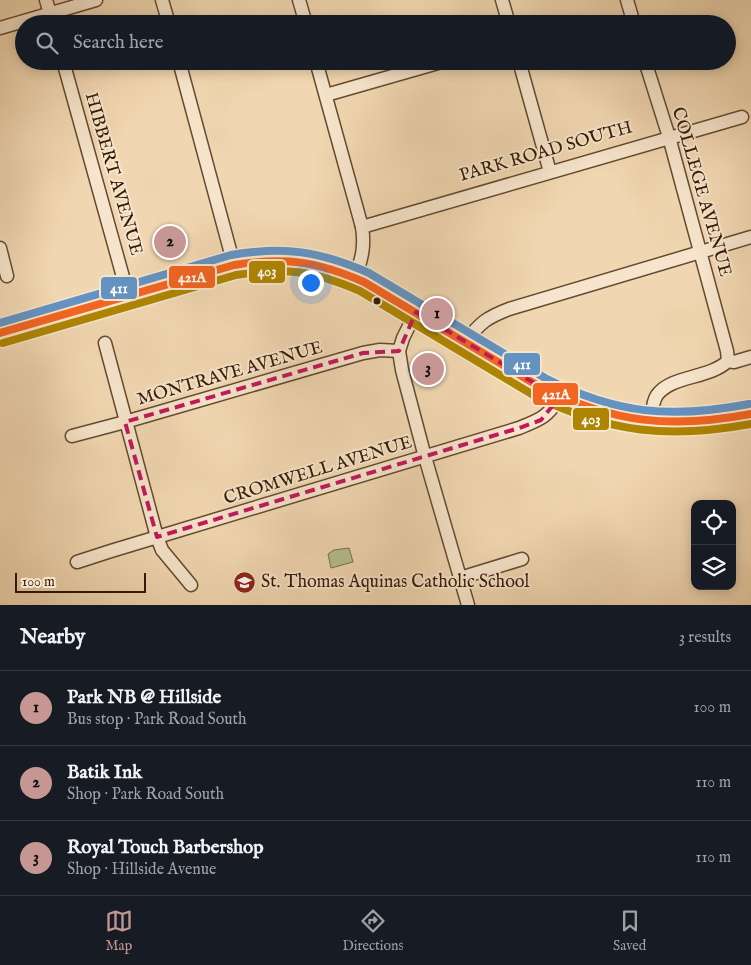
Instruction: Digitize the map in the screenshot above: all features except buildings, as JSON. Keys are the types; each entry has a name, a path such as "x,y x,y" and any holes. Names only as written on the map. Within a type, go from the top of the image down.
{"main road":[{"path":"0,333 234,265 270,260 292,261 321,266 355,277 559,398 591,410 632,420 651,422 698,423 751,414"}],"street":[{"path":"46,0 51,15"},
{"path":"61,15 96,0"},
{"path":"162,0 166,15"},
{"path":"299,0 303,15"},
{"path":"502,0 506,15"},
{"path":"627,0 631,15"},
{"path":"0,28 15,25"},
{"name":"HIBBERT AVENUE","path":"66,70 128,295"},
{"path":"181,70 234,265"},
{"path":"319,70 362,227 364,252 355,277"},
{"path":"326,96 414,70"},
{"path":"522,70 550,172"},
{"name":"COLLEGE AVENUE","path":"648,70 669,137 727,351 728,361"},
{"name":"PARK ROAD SOUTH","path":"362,227 742,117"},
{"path":"465,342 479,325 489,317 509,309 751,237"},
{"path":"0,248 7,276"},
{"path":"416,312 399,350 404,379 468,605"},
{"path":"105,343 157,537 162,550 191,585"},
{"name":"MONTRAVE AVENUE","path":"72,436 363,353 380,350 399,350"},
{"path":"651,422 656,396 666,386 720,368 728,361 734,362 751,357"},
{"name":"CROMWELL AVENUE","path":"77,562 519,428 541,420 552,410 559,398"},
{"path":"460,578 522,559"}],"highlighted area":[{"path":"416,312 559,398 541,420 519,428 157,537 125,422 363,353 399,351"}],"green space":[{"path":"349,548 353,562 331,568 328,554 334,550"}],"transit line":[{"name":"411","path":"0,323 231,255 268,251 302,252 334,260 369,273 545,378 596,399 620,406 669,412 721,409 749,404"},
{"name":"421A","path":"0,333 234,265 285,261 331,269 364,282 540,387 593,409 643,420 669,422 722,419 751,414"},
{"name":"403","path":"3,343 236,275 270,271 300,272 344,284 360,291 535,396 589,418 615,425 667,431 721,429 751,424"}],"place":[{"name":"Batik Ink","path":"170,242"},
{"name":"Park NB @ Hillside","path":"437,314"},
{"name":"Royal Touch Barbershop","path":"428,369"},
{"name":"St. Thomas Aquinas Catholic School","path":"245,582"}]}
